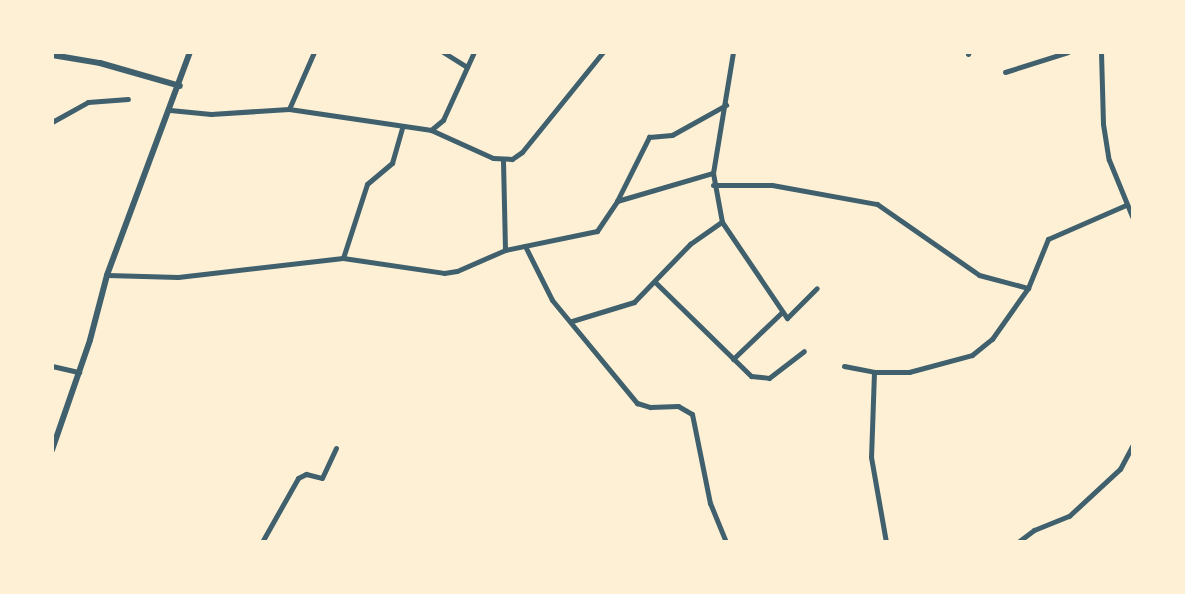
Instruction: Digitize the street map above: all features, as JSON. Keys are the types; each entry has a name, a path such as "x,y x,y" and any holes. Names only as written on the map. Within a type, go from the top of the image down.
{"street":[{"path":"52,450 79,372 107,275 180,86 190,52"},
{"path":"289,109 314,52"},
{"path":"443,52 466,67"},
{"path":"431,130 443,120 474,52"},
{"path":"170,110 211,114 289,109 431,130 503,161 522,152 603,52"},
{"path":"733,52 713,173 713,185 722,222 782,312 791,318 817,288"},
{"path":"1005,72 1068,52"},
{"path":"1101,52 1104,133 1109,160 1132,216"},
{"path":"52,55 100,63 180,86"},
{"path":"52,122 88,102 128,99"},
{"path":"107,275 178,277 343,258 444,273 458,271 505,250 597,231 617,201 649,136 672,135 726,105"},
{"path":"343,258 367,184 392,163 402,127"},
{"path":"503,161 505,250"},
{"path":"617,201 713,173"},
{"path":"713,185 772,185 877,204 979,275 1028,288"},
{"path":"844,366 874,372 909,372 972,355 992,339 1028,288 1048,239 1126,205"},
{"path":"572,321 634,302 656,283 690,244 722,222"},
{"path":"525,246 543,286 637,403 650,407 678,406 692,414 710,503 726,542"},
{"path":"656,283 751,376 769,378 804,351"},
{"path":"733,359 782,312"},
{"path":"52,366 79,372"},
{"path":"874,372 871,457 886,542"},
{"path":"1018,542 1034,530 1069,516 1120,469 1132,446"},
{"path":"262,542 298,478 306,474 322,478 336,448"}]}
